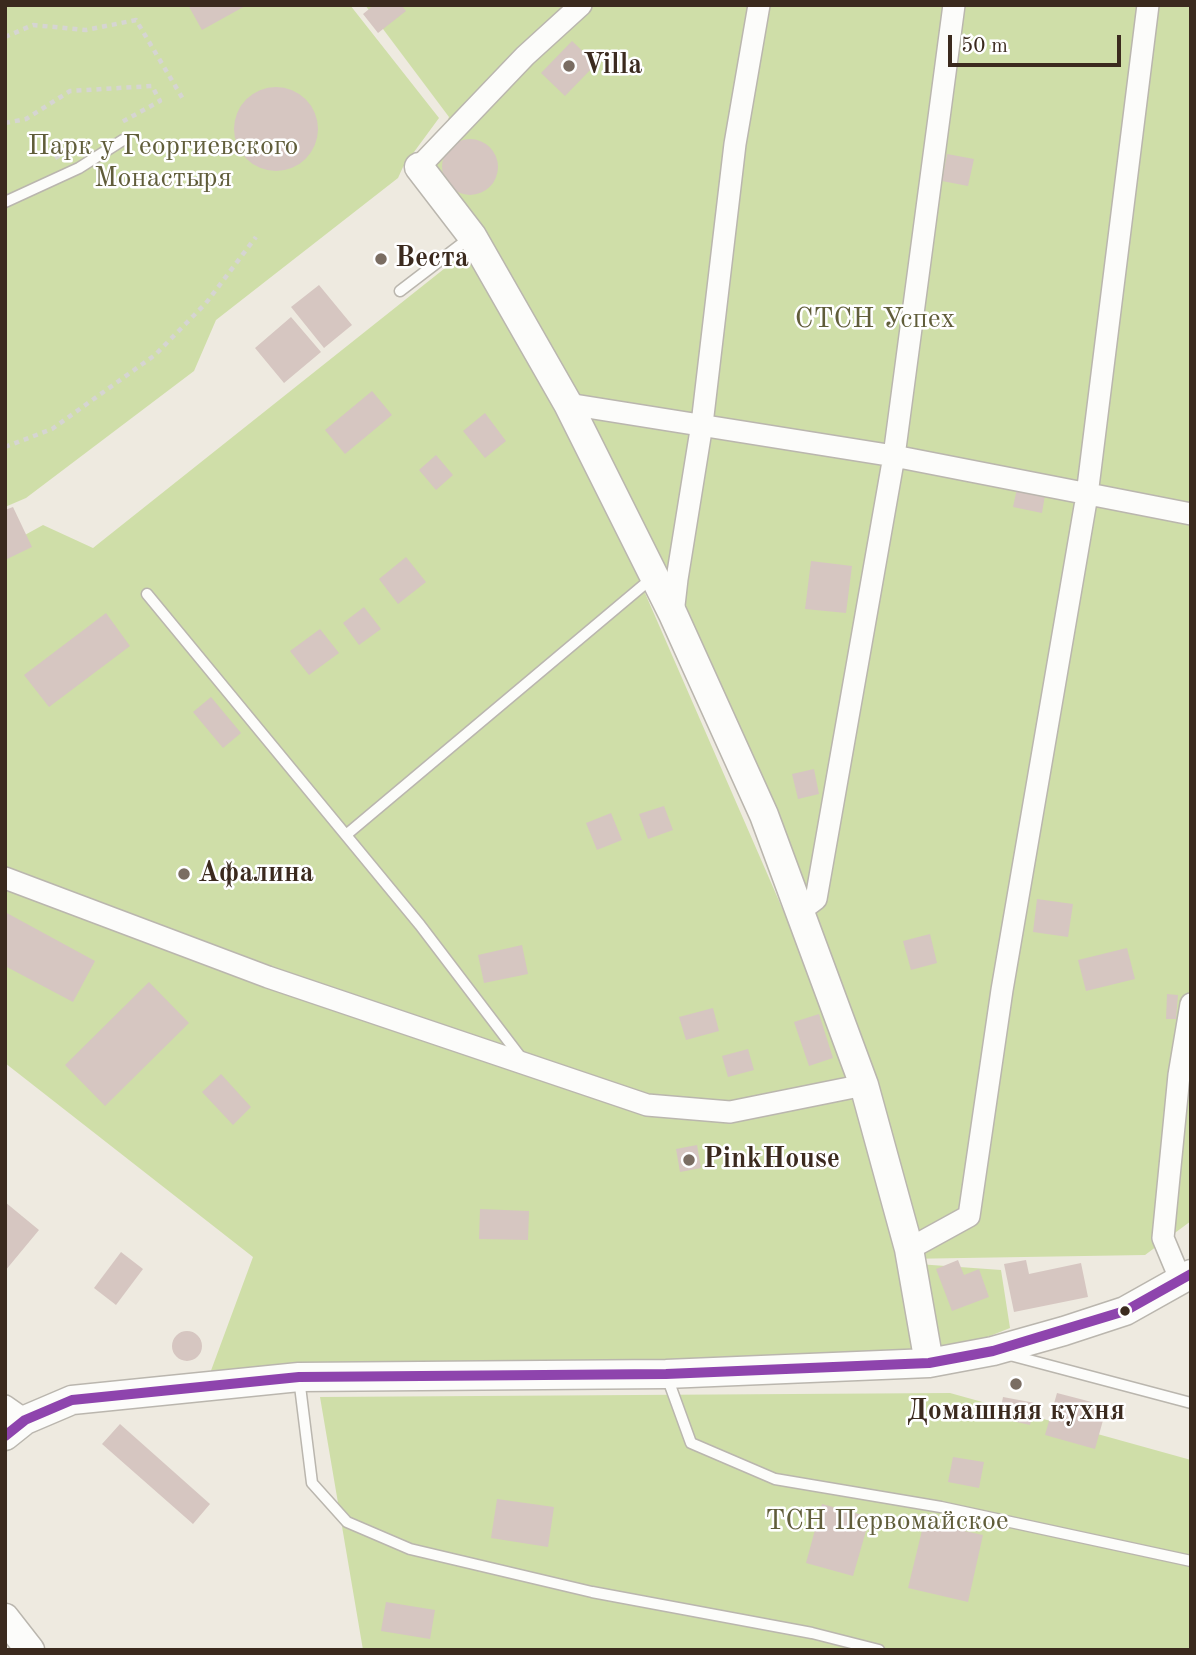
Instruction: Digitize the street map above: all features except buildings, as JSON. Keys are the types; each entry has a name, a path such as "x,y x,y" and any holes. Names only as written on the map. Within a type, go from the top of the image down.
{"main road":[{"path":"419,167 472,236 568,404 655,576 764,815 864,1085 909,1250 929,1363"},
{"path":"12,1421 72,1400 299,1377 666,1374 929,1363 993,1351 1125,1311 1186,1278"},
{"path":"5,1618 30,1650"}],"street":[{"path":"419,167 525,56 581,5"},
{"path":"673,614 702,424 735,144 759,5"},
{"path":"799,912 816,900 894,456 954,5"},
{"path":"909,1250 969,1216 1002,990 1087,495 1148,5"},
{"path":"568,404 894,456 1191,514"},
{"path":"5,878 268,977 647,1105 730,1112 864,1085"},
{"path":"1186,1278 1163,1238 1179,1076 1191,1004"}],"lane":[{"path":"5,202 79,169 123,140"},
{"path":"400,291 472,236"},
{"path":"346,835 655,576"},
{"path":"147,594 420,925 528,1066"},
{"path":"993,1351 1191,1403"},
{"path":"666,1374 691,1443 775,1479 942,1507 1191,1561"},
{"path":"299,1377 312,1483 347,1522 423,1553 592,1592 811,1633 879,1650"}],"path":[{"path":"5,37 33,25 86,30 136,20 183,99"},
{"path":"5,123 26,119 70,91 152,86 160,101 113,127"},
{"path":"53,159 89,140"},
{"path":"5,447 52,429 155,355 206,303 256,237"}],"green space":[{"name":"Парк у Георгиевского Монастыря","path":"5,5 350,5 439,118 398,178 216,320 194,371 26,498 5,507"},
{"name":"СТСН Успех","path":"365,5 1191,5 1191,1221 1145,1255 903,1259 904,1263 1001,1270 1010,1328 945,1354 209,1376 253,1257 5,1063 5,546 43,525 93,548 469,249 564,407 857,1080 688,664 562,391 429,168 449,117"},
{"name":"ТСН Первомайское","path":"950,1393 1191,1460 1191,1650 363,1650 320,1397"}],"transit line":[{"path":"5,1436 25,1420 72,1400 299,1377 666,1374 929,1363 993,1351 1125,1311 1191,1274"}],"place":[{"name":"Villa","path":"569,66"},
{"name":"Веста","path":"381,259"},
{"name":"Афалина","path":"184,874"},
{"name":"PinkHouse","path":"689,1160"},
{"name":"Домашняя кухня","path":"1016,1384"}]}
